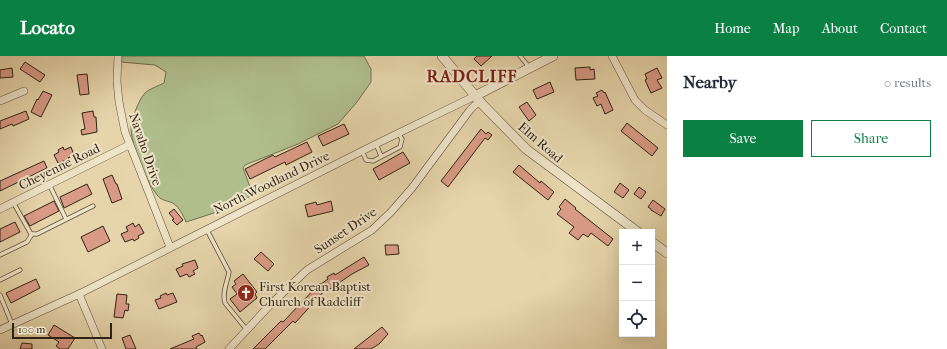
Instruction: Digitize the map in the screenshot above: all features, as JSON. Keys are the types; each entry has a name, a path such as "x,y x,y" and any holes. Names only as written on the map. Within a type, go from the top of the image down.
{"street":[{"name":"Navaho Drive","path":"118,56 117,81 119,107 124,132 170,247"},
{"name":"Elm Road","path":"442,56 477,99 526,149 634,229"},
{"name":"North Woodland Drive","path":"0,330 78,294 398,133 477,99 552,56"},
{"path":"612,56 635,100 645,110 667,125"},
{"path":"0,101 24,91"},
{"name":"Sunset Drive","path":"229,349 306,270 372,230 391,212 412,188 477,99"},
{"name":"Cheyenne Road","path":"0,208 129,145"},
{"path":"655,244 667,253"},
{"path":"78,294 102,349"}],"lane":[{"path":"520,56 529,68"},
{"path":"362,151 366,160 373,161 400,147 402,139 398,133"},
{"path":"376,144 381,156"},
{"path":"49,184 66,219"},
{"path":"13,202 32,234"},
{"path":"0,255 27,242 32,234 36,234 93,206"},
{"path":"206,229 229,272 224,289 224,299 247,330"},
{"path":"0,280 20,270"},
{"path":"0,295 12,324"}],"green space":[{"path":"122,56 364,56 371,69 371,82 357,102 338,124 298,144 245,165 243,168 253,195 217,212 186,222 180,210 173,203 160,198 148,181 134,146 131,130 135,111 140,100 151,89 164,83 166,72 155,65 121,62"}],"building":[{"path":"477,56 492,56 481,66 474,59"},
{"path":"25,62 45,75 40,82 20,69"},
{"path":"590,67 590,70 594,69 595,79 576,80 575,68"},
{"path":"12,68 13,77 0,78 0,70"},
{"path":"657,68 662,78 657,80 662,88 651,93 645,80 647,79 645,74"},
{"path":"87,74 89,94 80,95 77,75"},
{"path":"550,82 554,92 537,99 533,90"},
{"path":"602,90 604,93 605,92 613,110 605,114 601,104 597,106 593,98 598,96 596,93"},
{"path":"43,91 52,95 41,117 31,112 37,99 38,100"},
{"path":"527,102 536,115 529,121 519,107"},
{"path":"26,111 29,119 13,126 12,124 0,129 0,121"},
{"path":"93,111 94,117 96,117 97,132 82,135 81,130 85,129 82,113"},
{"path":"627,123 658,148 652,156 621,131"},
{"path":"344,124 349,134 323,146 318,136"},
{"path":"481,129 486,134 488,132 492,135 488,140 485,138 448,187 441,181"},
{"path":"307,142 312,152 286,165 285,162 250,179 245,169 273,155 275,157"},
{"path":"63,147 64,150 71,147 74,155 68,158 69,159 58,163 54,155"},
{"path":"403,152 410,163 379,180 373,169"},
{"path":"44,161 47,168 0,191 0,181"},
{"path":"519,165 540,183 541,181 554,192 548,200 513,172"},
{"path":"112,175 122,199 112,203 103,179"},
{"path":"620,183 629,190 623,198 614,192"},
{"path":"87,184 92,194 64,208 60,197"},
{"path":"639,187 646,192 641,199 634,194"},
{"path":"565,199 576,208 575,209 613,239 608,246 591,233 588,237 583,234 578,240 569,233 574,227 557,214 561,209 559,207"},
{"path":"653,200 665,209 661,216 648,207"},
{"path":"54,201 59,211 30,226 24,216"},
{"path":"331,201 333,211 308,217 305,205 316,202 317,205"},
{"path":"174,209 183,220 177,225 172,220 174,219 169,213"},
{"path":"15,222 20,232 0,242 0,229"},
{"path":"133,223 135,227 139,224 144,233 138,236 139,238 134,241 133,239 125,242 121,234 128,231 126,227"},
{"path":"103,226 110,241 88,252 81,237"},
{"path":"385,245 398,245 399,254 386,255"},
{"path":"261,252 274,264 268,271 254,259"},
{"path":"364,257 369,265 352,274 330,289 328,287 295,323 293,321 265,349 253,349 281,321 283,322 320,283 321,284 328,279 327,277 334,273 335,275"},
{"path":"195,260 198,268 193,271 195,274 189,277 187,274 180,277 176,269 183,266 182,264"},
{"name":"First Korean Baptist Church of Radcliff","path":"243,274 257,292 255,294 257,298 240,312 230,299 237,294 232,287 236,284 234,281"},
{"path":"36,279 40,288 11,303 6,293"},
{"path":"166,293 167,295 173,293 177,302 159,309 155,300 161,298 160,296"},
{"path":"117,294 127,295 126,304 129,304 128,311 125,310 123,318 114,317"},
{"path":"54,325 75,338 68,349 60,349 56,346 59,342 48,335"},
{"path":"382,327 388,334 379,344 371,349 354,349"},
{"path":"199,333 201,336 202,335 205,342 196,347 197,349 170,349 194,339 192,336"},
{"path":"130,335 136,349 126,349 122,338"},
{"path":"22,343 32,344 32,349 20,349"}],"place":[{"name":"First Korean Baptist Church of Radcliff","path":"246,293"}],"district":[{"name":"RADCLIFF","path":"472,76"}]}
